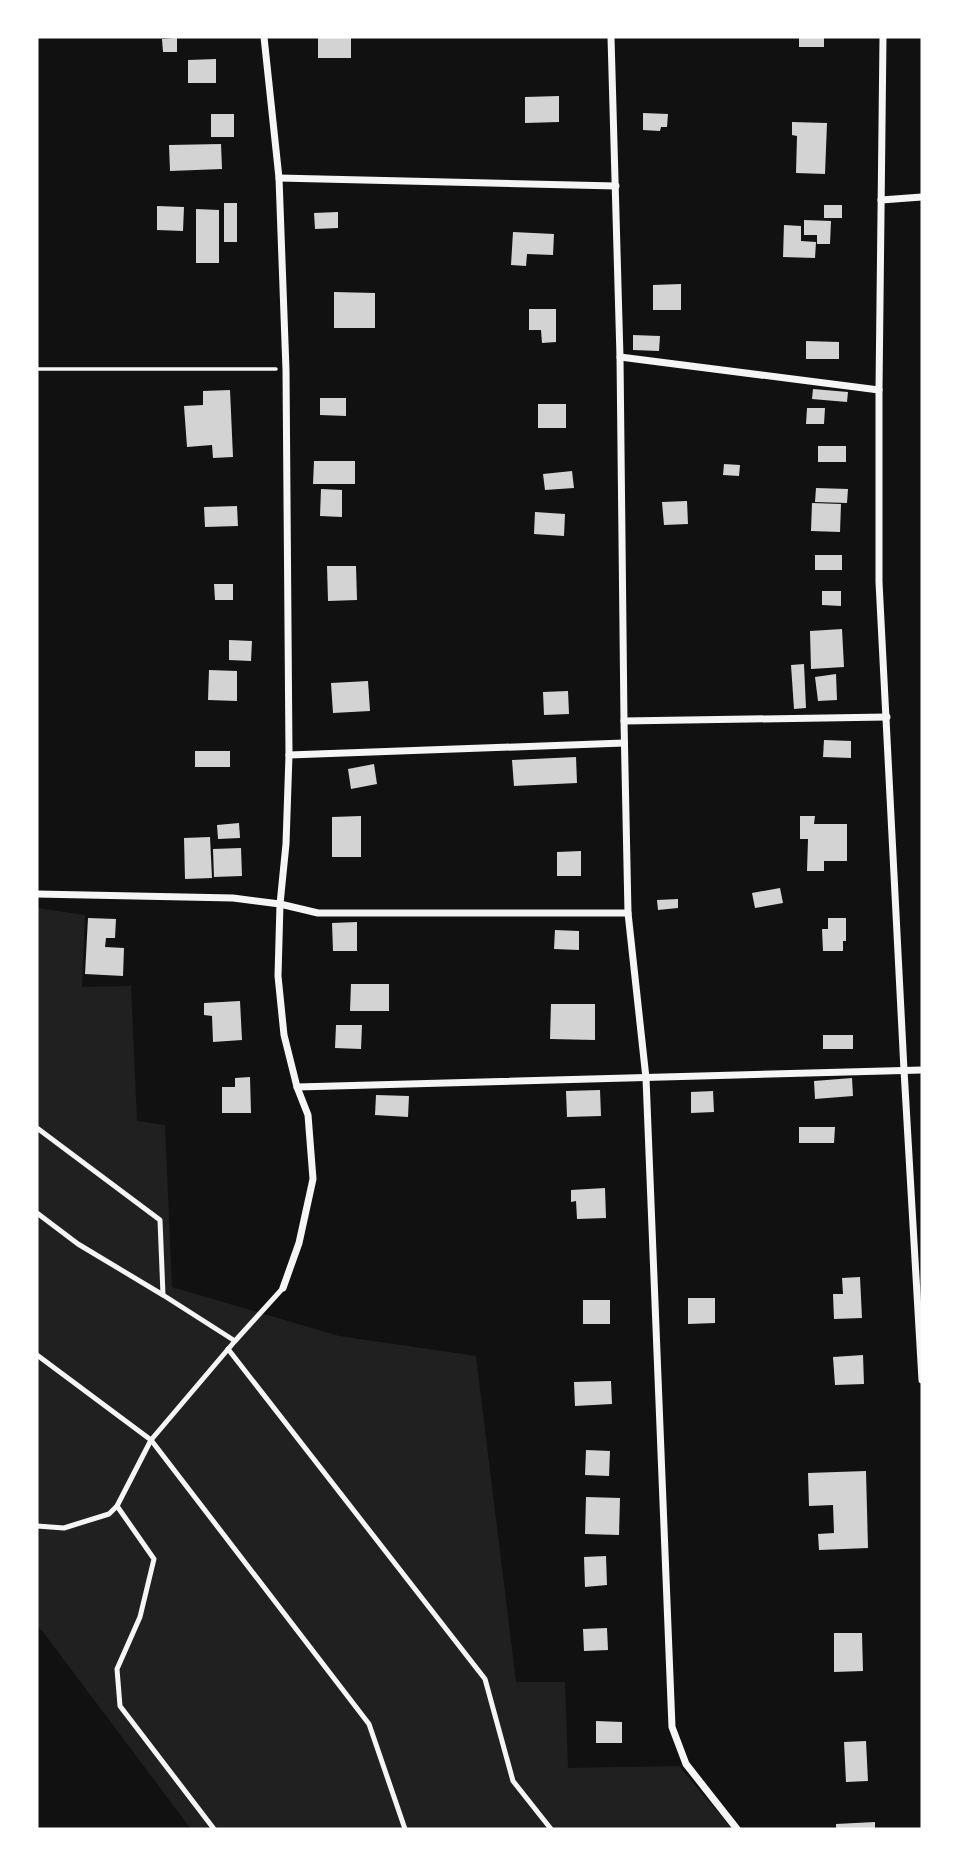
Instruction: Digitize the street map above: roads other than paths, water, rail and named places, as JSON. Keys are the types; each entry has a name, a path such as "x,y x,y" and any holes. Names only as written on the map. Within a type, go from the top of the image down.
{"street":[{"path":"264,37 279,178 286,369 289,755 278,976 284,1035 297,1087 308,1115 313,1179 299,1243 283,1288"},
{"path":"611,37 620,357 628,913 646,1078 672,1727 686,1764 737,1829"},
{"path":"883,37 879,582 922,1380"},
{"path":"279,178 616,186"},
{"path":"881,200 922,197"},
{"path":"620,357 879,390"},
{"path":"624,721 887,718"},
{"path":"289,755 624,743"},
{"path":"37,894 233,898 280,904 318,913 628,913"},
{"path":"297,1087 922,1070"}],"lane":[{"path":"37,1128 160,1220 163,1295"},
{"path":"37,1213 78,1244 234,1341"},
{"path":"37,1527 64,1528 109,1514 117,1506 151,1440 234,1341 283,1288"},
{"path":"228,1349 485,1679 513,1781 551,1829"},
{"path":"37,1355 151,1440 369,1724 405,1829"},
{"path":"117,1506 154,1559 141,1617 117,1669 120,1706 214,1829"}]}
